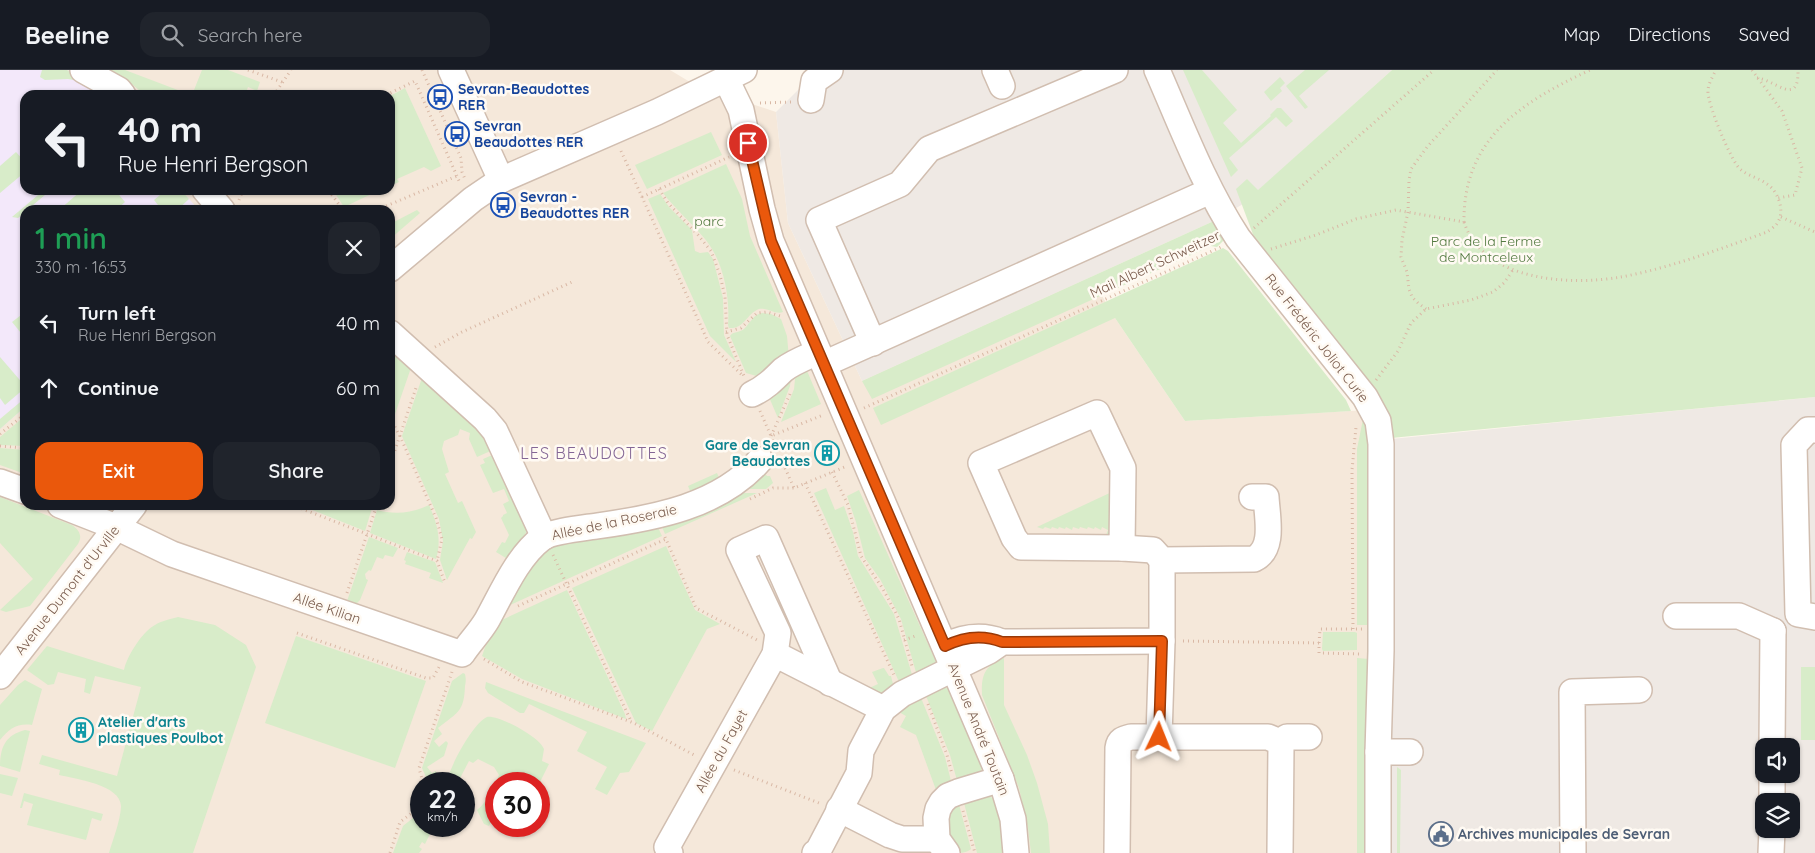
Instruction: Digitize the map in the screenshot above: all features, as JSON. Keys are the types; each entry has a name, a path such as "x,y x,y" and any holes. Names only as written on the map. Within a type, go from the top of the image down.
{"street":[{"path":"83,70 119,90"},
{"path":"451,70 501,180"},
{"path":"811,100 814,81 830,70"},
{"path":"873,343 819,220 900,184 929,149 1115,70"},
{"name":"Rue Frédéric Joliot Curie","path":"1157,70 1210,191 1250,234 1365,397 1378,420 1381,444 1378,853"},
{"path":"395,265 473,199 501,180 735,74"},
{"name":"Avenue André Toutain","path":"735,74 740,110 771,241 821,358 837,414 949,657 1002,779 1012,820 1016,853"},
{"path":"752,394 766,386 791,365 873,343 1210,191"},
{"path":"209,195 218,205"},
{"path":"395,338 485,419 495,431 544,537 532,547 508,580 486,621 454,651"},
{"path":"1122,548 1123,468 1098,414 981,464 1014,538 1021,546 1153,550 1162,560 1159,737"},
{"path":"1676,616 1739,616 1772,631 1806,616 1794,445 1808,430 1815,430"},
{"name":"Allée de la Roseraie","path":"544,537 570,530 656,516 679,510 726,489 769,456"},
{"path":"0,482 20,489"},
{"path":"1162,560 1254,559 1261,556 1268,544 1267,497"},
{"name":"Allée Kilian","path":"73,510 116,527 172,554 454,651"},
{"name":"Avenue Dumont d'Urville","path":"0,676 130,510"},
{"path":"830,683 766,538 738,550 778,633 775,654 830,683 883,709"},
{"path":"1772,631 1772,738"},
{"path":"815,853 818,851 859,773 861,751 883,709 949,657 962,638 991,637 1002,642 1162,641"},
{"name":"Allée du Fayet","path":"664,851 775,654"},
{"path":"1573,853 1572,692 1639,690"},
{"path":"1117,853 1119,743 1122,740 1131,737 1268,737 1280,742"},
{"path":"1280,742 1287,737 1309,737"},
{"path":"1280,742 1280,853"},
{"path":"1378,752 1410,752"},
{"path":"839,809 890,835 942,846 938,809 942,802 948,796 958,792 1002,779"},
{"path":"1771,853 1772,838"}],"path":[{"path":"248,70 282,82"},
{"path":"277,90 291,70"},
{"path":"395,91 415,81 461,186 466,181 462,172 462,158 422,70"},
{"name":"Mail Albert Schweitzer","path":"771,436 883,401 1250,234 1434,70"},
{"path":"1426,309 1412,297 1407,272 1401,257 1402,240 1408,212 1411,168 1496,70"},
{"path":"1590,70 1552,88 1509,117 1477,160 1468,182 1464,202 1464,222 1468,232 1474,242 1488,255 1513,270 1530,275 1558,279 1620,277 1657,268 1767,232 1776,225 1781,217 1778,198 1773,188 1746,174 1734,163 1709,103 1708,92 1716,70"},
{"path":"1752,70 1782,111 1802,168 1795,195 1778,198"},
{"path":"1757,78 1764,78 1781,89 1788,90 1794,88 1797,83 1798,70"},
{"path":"757,103 775,104 811,100"},
{"path":"612,131 708,342 745,378 726,332 725,297 720,275 710,251 698,234 668,203 659,189"},
{"path":"642,197 729,157"},
{"path":"389,205 457,176"},
{"path":"1264,243 1270,250 1356,219 1396,210 1464,222"},
{"path":"1781,217 1815,232"},
{"path":"1378,378 1398,351 1411,323 1426,309 1471,300 1493,292 1504,283 1513,270"},
{"path":"395,450 424,364 432,348 462,332 572,282"},
{"path":"726,332 741,328 752,316 762,312 775,314 785,322"},
{"path":"791,365 793,372 792,389 783,414 771,436 769,456 794,488 822,474 851,464"},
{"path":"752,394 771,436"},
{"path":"0,434 20,418"},
{"path":"1353,629 1352,470 1357,424"},
{"path":"395,427 440,529 442,539 437,561 445,582"},
{"path":"0,446 20,448"},
{"path":"832,472 848,505 861,556 883,589 899,619 910,689"},
{"path":"805,484 910,689 944,746 973,853"},
{"path":"305,510 437,561"},
{"path":"340,613 375,510"},
{"path":"656,516 696,608 773,649 775,654"},
{"path":"544,537 631,722"},
{"path":"486,621 666,539"},
{"path":"1362,636 1362,629 1320,629 1319,653 1362,654 1362,651"},
{"path":"297,633 430,679 436,675 454,651"},
{"path":"1162,641 1320,643"},
{"path":"454,651 480,656 522,682 631,722 712,766 731,769 839,809"},
{"path":"390,853 400,822 412,813 422,779 419,768 452,669 454,651"}],"shaded area":[{"path":"0,70 670,70 695,85 776,112 788,223 862,381 1091,277 1115,318 1185,421 1384,409 1378,853 0,853"},
{"path":"0,70 67,70 90,84 95,90 20,90 20,195 186,195 194,205 20,205 20,411 0,429"},
{"path":"822,70 1392,70 1243,204 1216,220 862,381 788,223 776,112 812,76"},
{"path":"1815,397 1815,853 1378,853 1381,440"}],"green space":[{"path":"42,70 67,70 86,82 68,79 45,80 40,77"},
{"path":"111,70 125,70 178,90 139,90"},
{"path":"202,70 228,70 260,82 257,90 248,87 247,90 194,90"},
{"path":"1183,70 1202,70 1237,110 1223,123 1241,143 1271,116 1277,108 1281,108 1293,121 1286,127 1276,117 1229,158 1238,170 1231,177"},
{"path":"1305,70 1329,70 1299,96 1308,107 1305,109 1286,86"},
{"name":"Parc de la Ferme de Montceleux","path":"1392,70 1815,70 1815,397 1391,438 1260,253 1236,189 1247,179 1258,190"},
{"path":"1280,77 1285,83 1280,88 1282,91 1271,101 1264,92"},
{"path":"405,88 441,166 431,171 424,167 397,179 399,182 395,184 395,93"},
{"path":"711,132 722,155 647,189 635,165"},
{"path":"16,152 20,156 20,176 0,193 0,166"},
{"name":"parc","path":"726,164 742,199 750,236 783,312 777,313 759,309 751,314 742,324 734,328 729,328 728,325 727,292 721,269 712,248 663,193"},
{"path":"660,194 669,207 692,230 695,251 700,253 708,252 713,259 723,298 724,335 736,362 710,336 648,199"},
{"path":"38,195 45,195 33,205 26,205"},
{"path":"76,195 119,195 125,202 122,205 65,205"},
{"path":"160,195 185,195 189,199 182,205 158,205 154,200"},
{"path":"336,195 369,195 348,205 343,205"},
{"path":"20,210 20,216 18,218 12,217"},
{"path":"417,210 420,213 395,235 395,221"},
{"path":"1216,220 1226,238 1217,247 1211,246 872,399 862,381"},
{"path":"1223,248 1228,251 1346,400 1351,411 1185,421 1115,318 881,425 873,408"},
{"path":"762,313 771,314 781,319 787,336 789,358 760,377 746,373 730,336 744,329 754,317"},
{"path":"20,316 20,332 12,322"},
{"path":"395,346 413,362 395,414"},
{"path":"0,357 20,380 20,392 5,405 0,398"},
{"path":"805,366 821,404 781,422 794,389 796,370"},
{"path":"424,372 475,416 495,449 477,457 469,439 470,433 460,429 458,435 444,441 442,449 449,472 445,474 458,503 462,501 476,532 472,539 470,538 447,580 440,560 443,541 439,519 402,436"},
{"path":"792,372 790,386 778,418 768,395"},
{"path":"20,402 20,411 0,429 0,419"},
{"path":"1365,409 1369,421 1369,625 1357,625 1357,449"},
{"path":"20,420 20,446 0,445 0,437"},
{"path":"0,448 20,450 20,472 0,465"},
{"path":"497,453 530,525 511,561 496,552 502,542 505,543 509,535 501,518 507,513 503,504 509,501 504,489 493,493 480,465 485,463 483,459"},
{"path":"762,470 767,476 770,476 773,483 766,489 736,489"},
{"path":"717,473 722,485 693,498 688,486"},
{"path":"826,488 835,510 844,506 853,532 858,556 894,614 913,678 900,684 814,493"},
{"path":"859,490 936,662 933,667 917,676 901,619 880,579 865,558 847,496"},
{"path":"1116,490 1116,530 1103,543 1108,530 1102,527 1101,530 1095,527 1094,529 1088,527 1087,529 1080,527 1079,529 1073,527 1072,530 1066,527 1065,529 1045,527 1043,529 1037,527"},
{"path":"729,493 757,493 665,534 659,520"},
{"path":"0,497 20,505 20,510 33,510 72,525 80,536 78,544 30,606 6,612 0,610 33,579 0,543"},
{"path":"429,505 439,538 436,559 370,533 377,510 404,512 417,510"},
{"path":"312,510 371,510 365,531"},
{"path":"655,521 662,536 499,610 523,575 553,545"},
{"path":"369,537 398,548 393,557 385,555 383,559 377,557 371,571 369,570 365,574 368,580 360,600 350,610 345,607"},
{"path":"666,546 695,610 720,624 707,629 652,731 636,723 572,588"},
{"path":"407,552 435,562 443,583 429,578 431,573 405,564 406,561 404,560"},
{"path":"567,590 626,719 522,679 482,656 493,624"},
{"path":"178,617 215,625 246,645 256,667 193,853 109,853 119,819 121,807 119,799 114,793 97,784 59,775 60,770 39,764 42,755 117,776 141,687 95,676 90,694 84,692 86,679 58,672 54,684 48,685 27,670 47,646 124,670 132,651 150,628 166,620"},
{"path":"1323,632 1357,633 1357,650 1323,651"},
{"path":"296,636 426,681 395,768 265,723"},
{"path":"1004,658 1004,705 1027,755 1037,783 1048,824 1050,853 1031,853 1028,828 1019,788 982,695 982,681 988,668"},
{"path":"1357,658 1369,659 1369,853 1357,853"},
{"path":"1801,667 1815,667 1815,740 1801,740"},
{"path":"884,668 889,676 891,676 894,688 877,695 863,691 878,684 872,672"},
{"path":"463,673 465,674 466,682 463,701 459,711 438,728 442,734 434,741 439,747 446,741 448,743 444,756 427,767 431,772 424,772 422,768 452,681"},
{"path":"25,680 42,689 32,725 22,725 14,728 0,740 0,705"},
{"path":"486,682 646,743 629,772 620,773 607,795 595,789 607,767 577,751 587,732 529,704 524,713 520,713 488,693 485,688"},
{"path":"942,686 953,691 983,766 979,775 958,784 950,755 924,691"},
{"path":"919,693 945,757 952,785 936,790 916,735 900,727 906,716 897,711"},
{"path":"487,717 500,719 535,739 544,749 542,761 549,764 545,772 497,772 494,767 478,759 473,763 469,761 463,772 450,772 462,747"},
{"path":"25,730 30,731 20,772 0,766 1,753 5,743 13,735"},
{"path":"1397,767 1401,770 1400,853 1397,853"},
{"path":"0,774 18,778 12,796 0,793"},
{"path":"24,793 103,814 101,821 92,818 86,840 27,825 33,804 24,801 22,808 20,808"},
{"path":"984,794 995,799 999,805 1007,853 977,853 963,799"},
{"path":"958,801 971,849 955,853 945,819"},
{"path":"485,802 485,824 477,810"},
{"path":"410,820 410,837 428,837 425,844 422,842 419,847 422,849 419,853 393,853 403,826"}],"place":[{"name":"Sevran-Beaudottes RER","path":"440,97"},
{"name":"Sevran Beaudottes RER","path":"457,134"},
{"name":"Sevran - Beaudottes RER","path":"503,205"},
{"name":"Gare de Sevran Beaudottes","path":"827,453"},
{"name":"Atelier d'arts plastiques Poulbot","path":"81,730"},
{"name":"Archives municipales de Sevran","path":"1441,834"}],"district":[{"name":"LES BEAUDOTTES","path":"594,453"}],"route":[{"path":"748,143 771,241 945,646 962,638 991,637 1002,642 1162,641 1159,737"}]}
